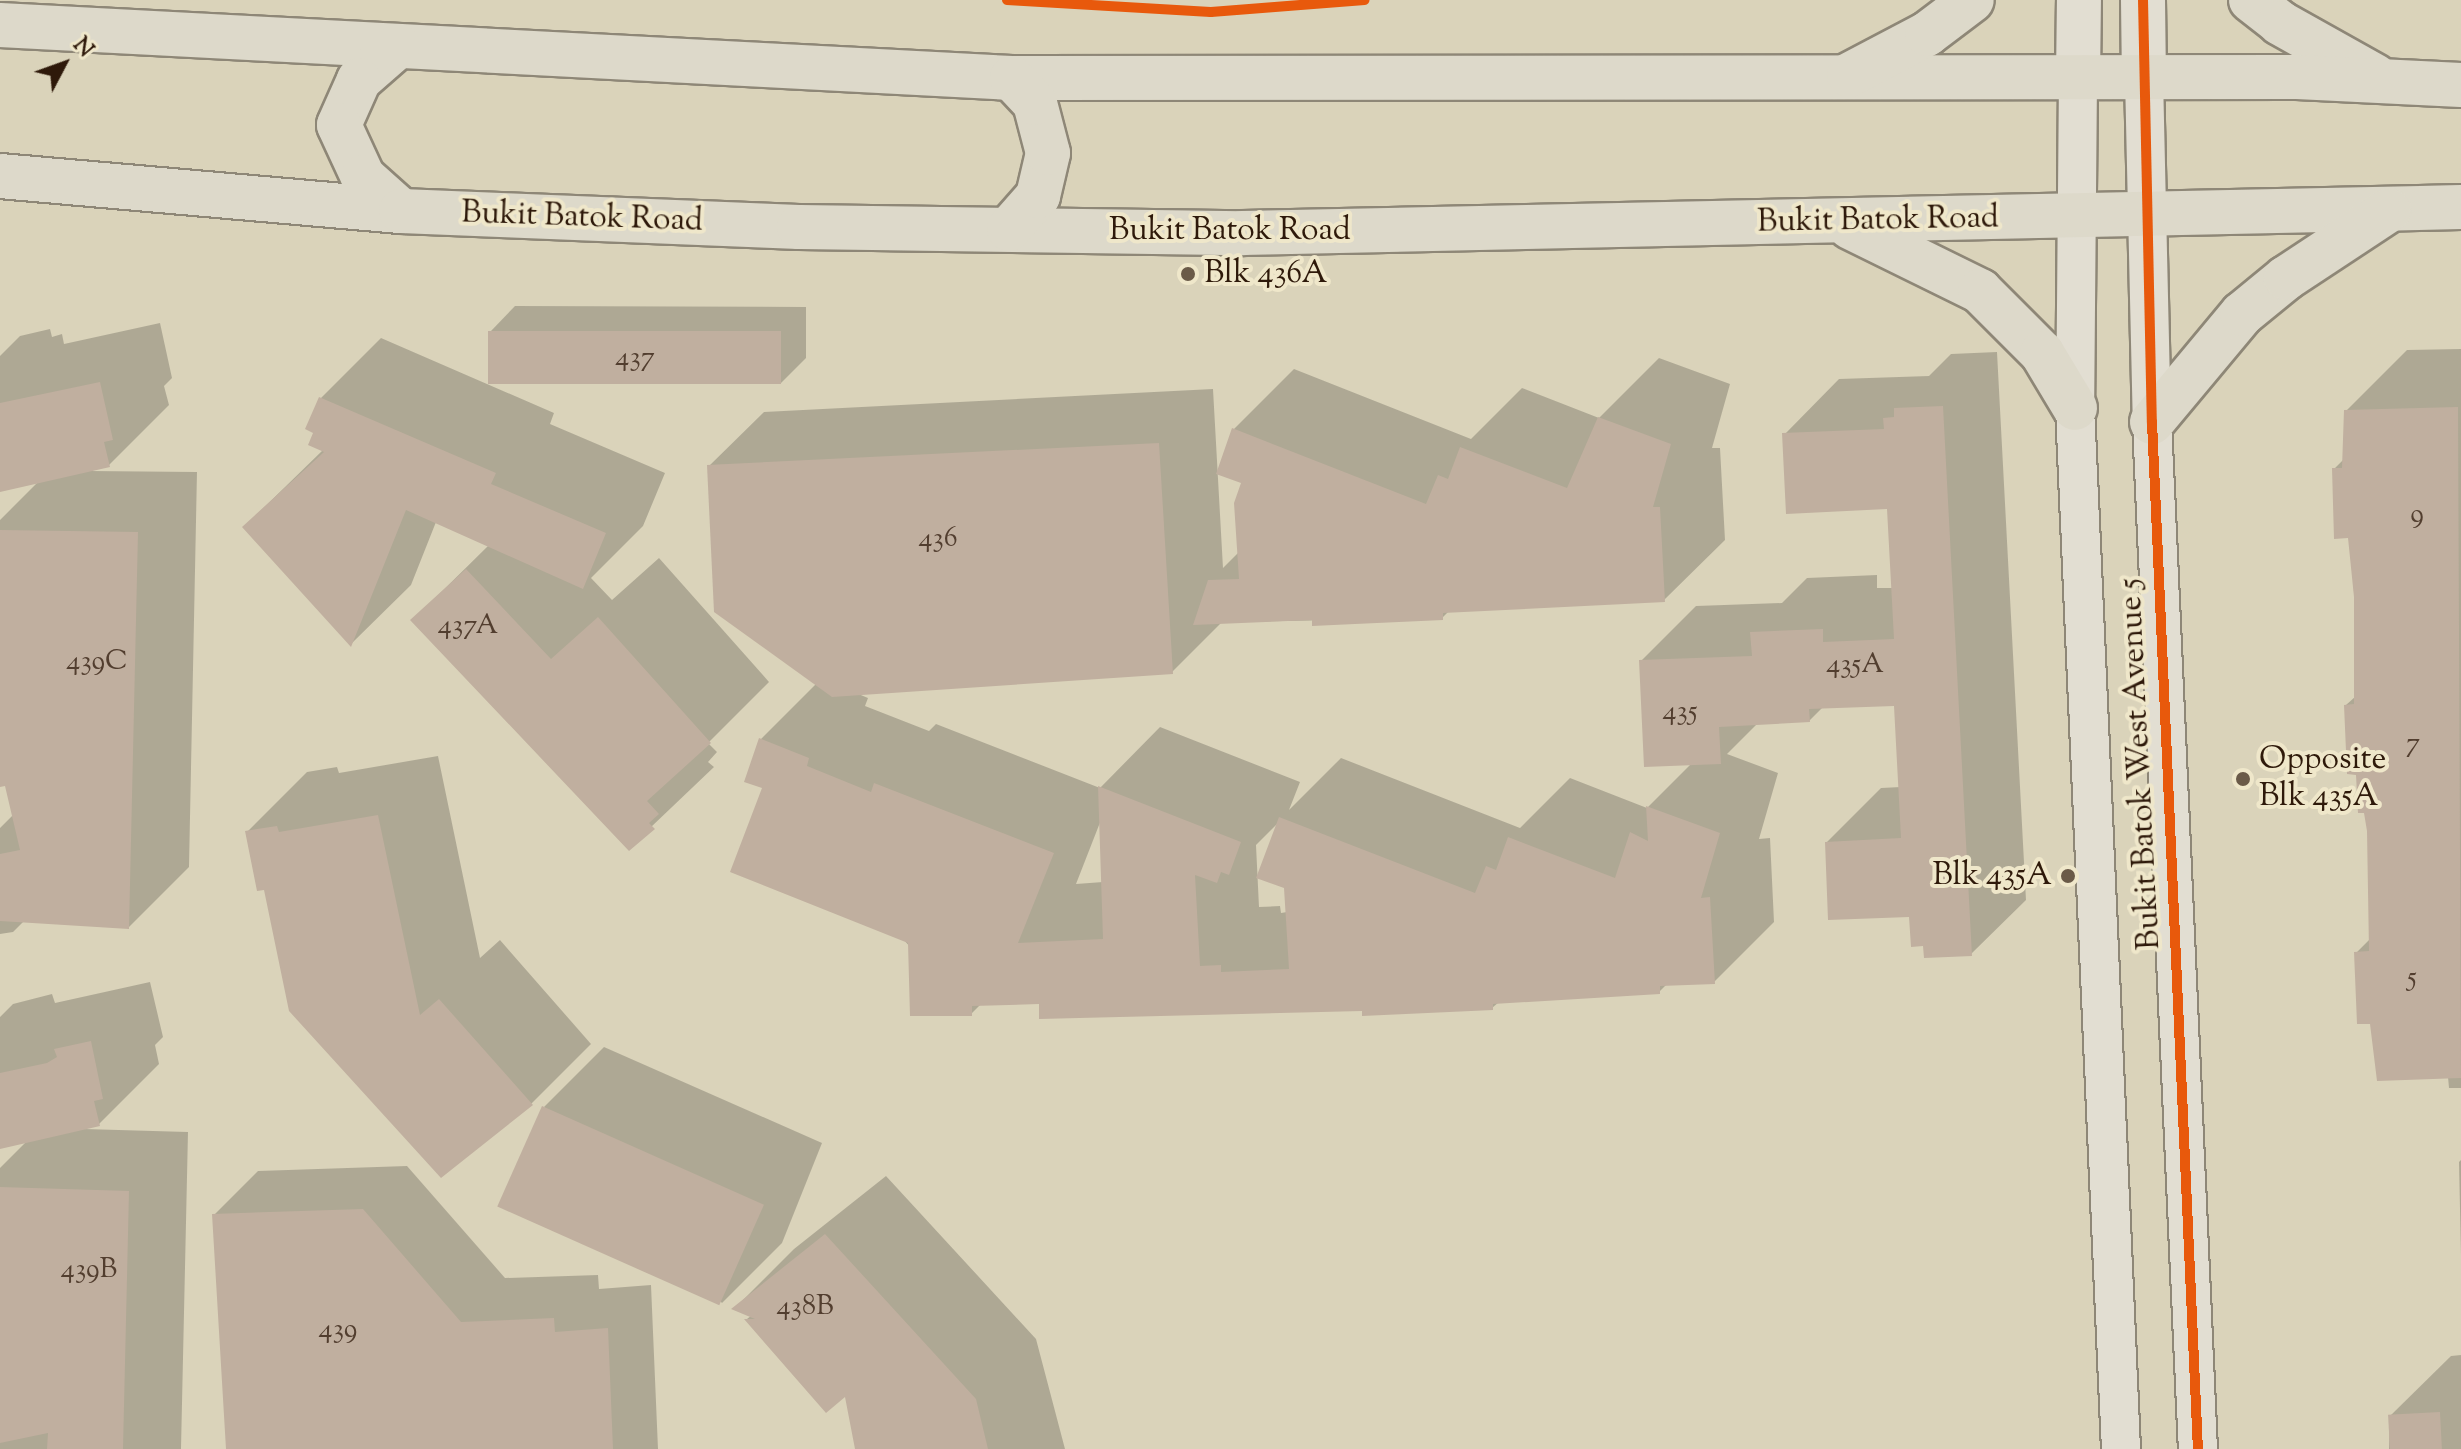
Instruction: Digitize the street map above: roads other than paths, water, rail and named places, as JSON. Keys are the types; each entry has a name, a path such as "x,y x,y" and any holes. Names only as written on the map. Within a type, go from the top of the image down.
{"main road":[{"path":"1843,78 1927,34 1972,0"},
{"path":"2251,0 2280,23 2384,81"},
{"path":"7,19 398,46 1012,78 2144,77 2461,85"},
{"path":"398,46 359,80 339,125 363,177 401,211"},
{"path":"1009,229 1038,196 1048,153 1035,103 1012,78"},
{"name":"Bukit Batok Road","path":"0,176 401,211 799,227 1242,233 2148,217 2461,207"},
{"path":"0,195 63,181"},
{"path":"2152,422 2242,314 2286,278 2389,210"},
{"path":"1837,222 1934,265 1980,291 2042,353 2075,408"}],"street":[{"path":"2078,78 2079,0"},
{"path":"2143,0 2144,77"},
{"name":"Bukit Batok West Avenue 5","path":"2144,77 2152,422 2198,1449"},
{"name":"Bukit Batok West Avenue 5","path":"2078,78 2075,408 2121,1449"}],"place":[{"name":"Blk 436A","path":"1188,274"},
{"name":"Opposite Blk 435A","path":"2243,779"},
{"name":"Blk 435A","path":"2068,876"}]}
